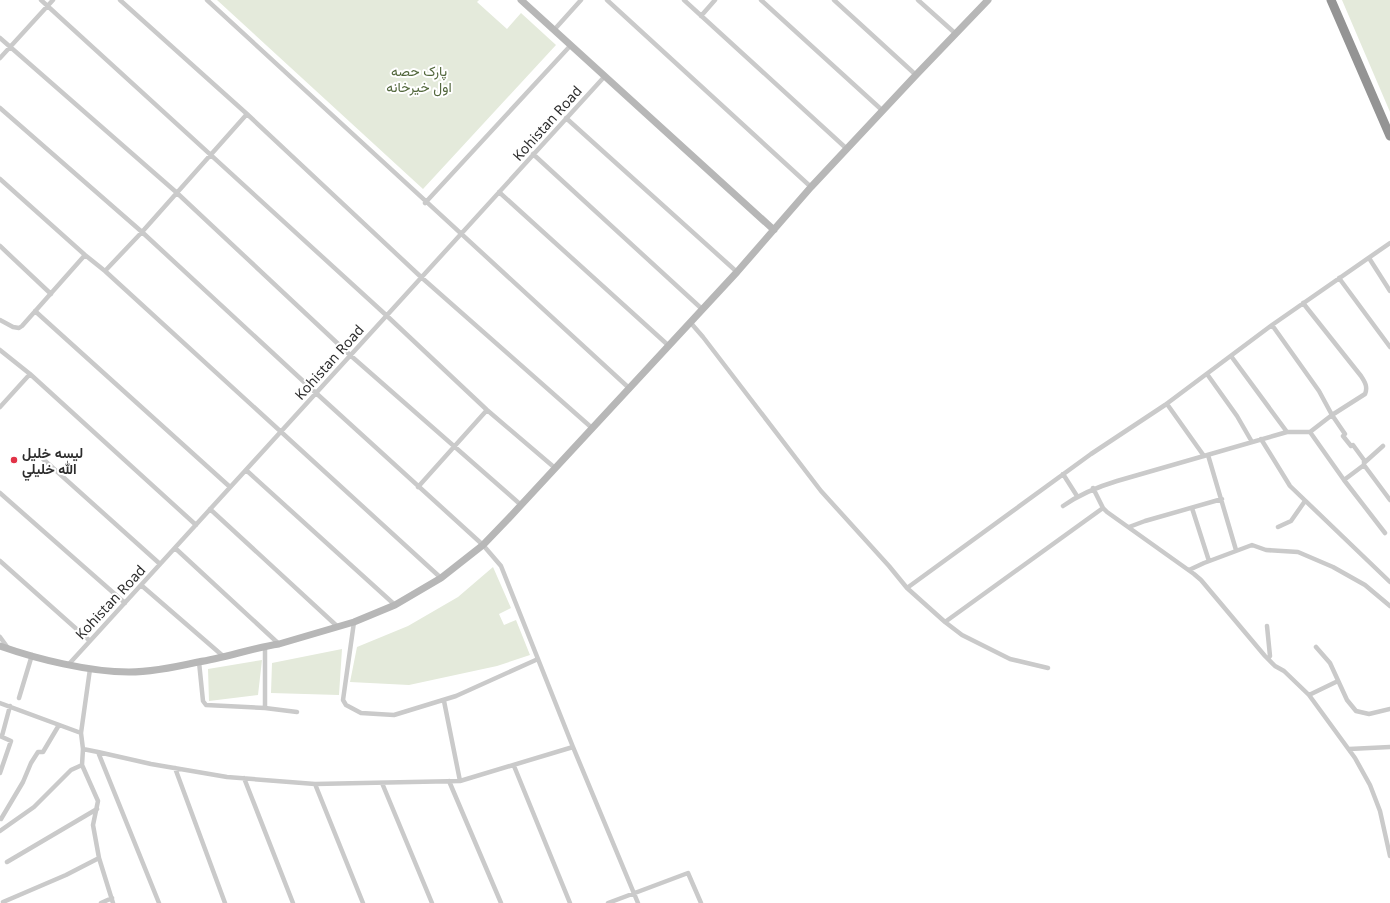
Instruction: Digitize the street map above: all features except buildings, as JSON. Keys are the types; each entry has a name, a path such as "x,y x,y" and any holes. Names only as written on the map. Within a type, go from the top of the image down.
{"highway":[{"path":"1331,0 1390,136"}],"main road":[{"path":"522,0 774,230"},
{"path":"0,646 32,656 100,670 130,672 199,662 279,644 354,622 396,606 441,578 483,545 521,505 737,272 847,149 988,0"}],"street":[{"path":"41,0 487,410 555,468"},
{"path":"0,58 53,0"},
{"path":"120,0 247,114 421,277 592,428"},
{"path":"207,0 291,76 426,203 629,388"},
{"path":"554,30 581,0"},
{"path":"607,0 811,188"},
{"path":"684,0 847,149"},
{"path":"701,16 715,0"},
{"path":"761,0 883,111"},
{"path":"834,0 916,75"},
{"path":"918,0 956,34"},
{"path":"0,38 176,192 350,355 521,505"},
{"path":"426,203 571,45"},
{"name":"Kohistan Road","path":"69,664 605,76"},
{"path":"0,108 142,232 418,487 483,545 502,566 538,659 638,903"},
{"path":"105,271 142,232 247,114"},
{"path":"566,118 737,272"},
{"path":"533,154 702,309"},
{"path":"0,179 105,271 441,578"},
{"path":"499,192 669,346"},
{"path":"907,588 1091,454 1167,404 1272,325 1390,244"},
{"path":"0,246 51,294"},
{"path":"0,320 13,327 19,328 36,311 85,255"},
{"path":"1369,258 1390,291"},
{"path":"1339,278 1390,347"},
{"path":"1063,506 1077,496 1094,488 1287,432 1310,432 1332,415 1364,394 1366,385 1304,303"},
{"path":"36,311 230,487"},
{"path":"690,322 821,491 907,588 962,635 1010,659 1048,668"},
{"path":"1272,325 1319,391 1332,415 1345,434 1343,436 1345,439 1351,446 1353,445 1364,460 1364,464 1390,500"},
{"path":"0,350 30,374 196,525"},
{"path":"1231,356 1287,432"},
{"path":"0,407 30,374"},
{"path":"1207,374 1238,416 1252,442"},
{"path":"1167,404 1206,456 1222,499 1236,550"},
{"path":"418,487 487,410"},
{"path":"1310,432 1344,480 1385,533"},
{"path":"1261,439 1290,486 1390,582"},
{"path":"1344,480 1383,446"},
{"path":"43,459 160,564"},
{"path":"246,470 396,606"},
{"path":"1063,474 1077,496"},
{"path":"1094,488 1103,508 1107,512 1201,580 1268,659 1284,671 1309,695 1349,749 1370,785 1380,811 1390,856"},
{"path":"0,493 125,602"},
{"path":"1129,527 1222,499"},
{"path":"1278,528 1291,521 1305,501"},
{"path":"945,622 1103,508"},
{"path":"1192,508 1209,561"},
{"path":"210,509 338,627"},
{"path":"1189,570 1236,550 1252,545 1266,550 1298,552 1333,567 1365,585 1390,606"},
{"path":"175,548 279,644"},
{"path":"0,560 90,640"},
{"path":"141,585 223,656"},
{"path":"354,622 343,700 346,705 361,713 394,715 444,701 538,659"},
{"path":"1267,626 1270,656 1268,659"},
{"path":"0,637 9,649"},
{"path":"265,646 265,708"},
{"path":"1316,647 1330,663 1347,700 1356,711 1369,714 1390,709"},
{"path":"19,698 32,656"},
{"path":"199,662 203,701 206,705 265,708 297,712"},
{"path":"90,669 81,733 83,750 82,765 98,801 93,825 99,858 112,901 101,903"},
{"path":"1309,695 1338,681"},
{"path":"444,701 460,781"},
{"path":"0,703 81,733"},
{"path":"0,773 12,741 1,736 10,706"},
{"path":"8,825 0,818 23,782 31,763 38,752 43,752 59,725"},
{"path":"83,750 227,777 315,784 460,781 574,747"},
{"path":"1349,749 1390,748"},
{"path":"98,752 160,903"},
{"path":"0,831 34,807 71,770 82,765"},
{"path":"514,766 570,903"},
{"path":"175,768 225,903"},
{"path":"244,778 293,903"},
{"path":"382,782 432,903"},
{"path":"450,782 501,903"},
{"path":"315,784 363,903"},
{"path":"6,862 97,809"},
{"path":"3,902 66,875 99,858"},
{"path":"608,903 688,873 701,903"}],"green space":[{"name":"پارک حصه اول خیرخانه","path":"217,0 479,0 477,2 507,29 521,13 556,45 423,189"},
{"path":"1342,0 1390,0 1390,112"},
{"path":"493,567 511,608 499,614 504,625 516,620 530,655 497,666 409,685 350,682 357,647 408,626 458,597"},
{"path":"342,649 339,695 271,693 272,663"},
{"path":"262,660 258,695 209,701 208,669"}],"place":[{"name":"ليسه خليل الله خليلي","path":"14,460"}]}
